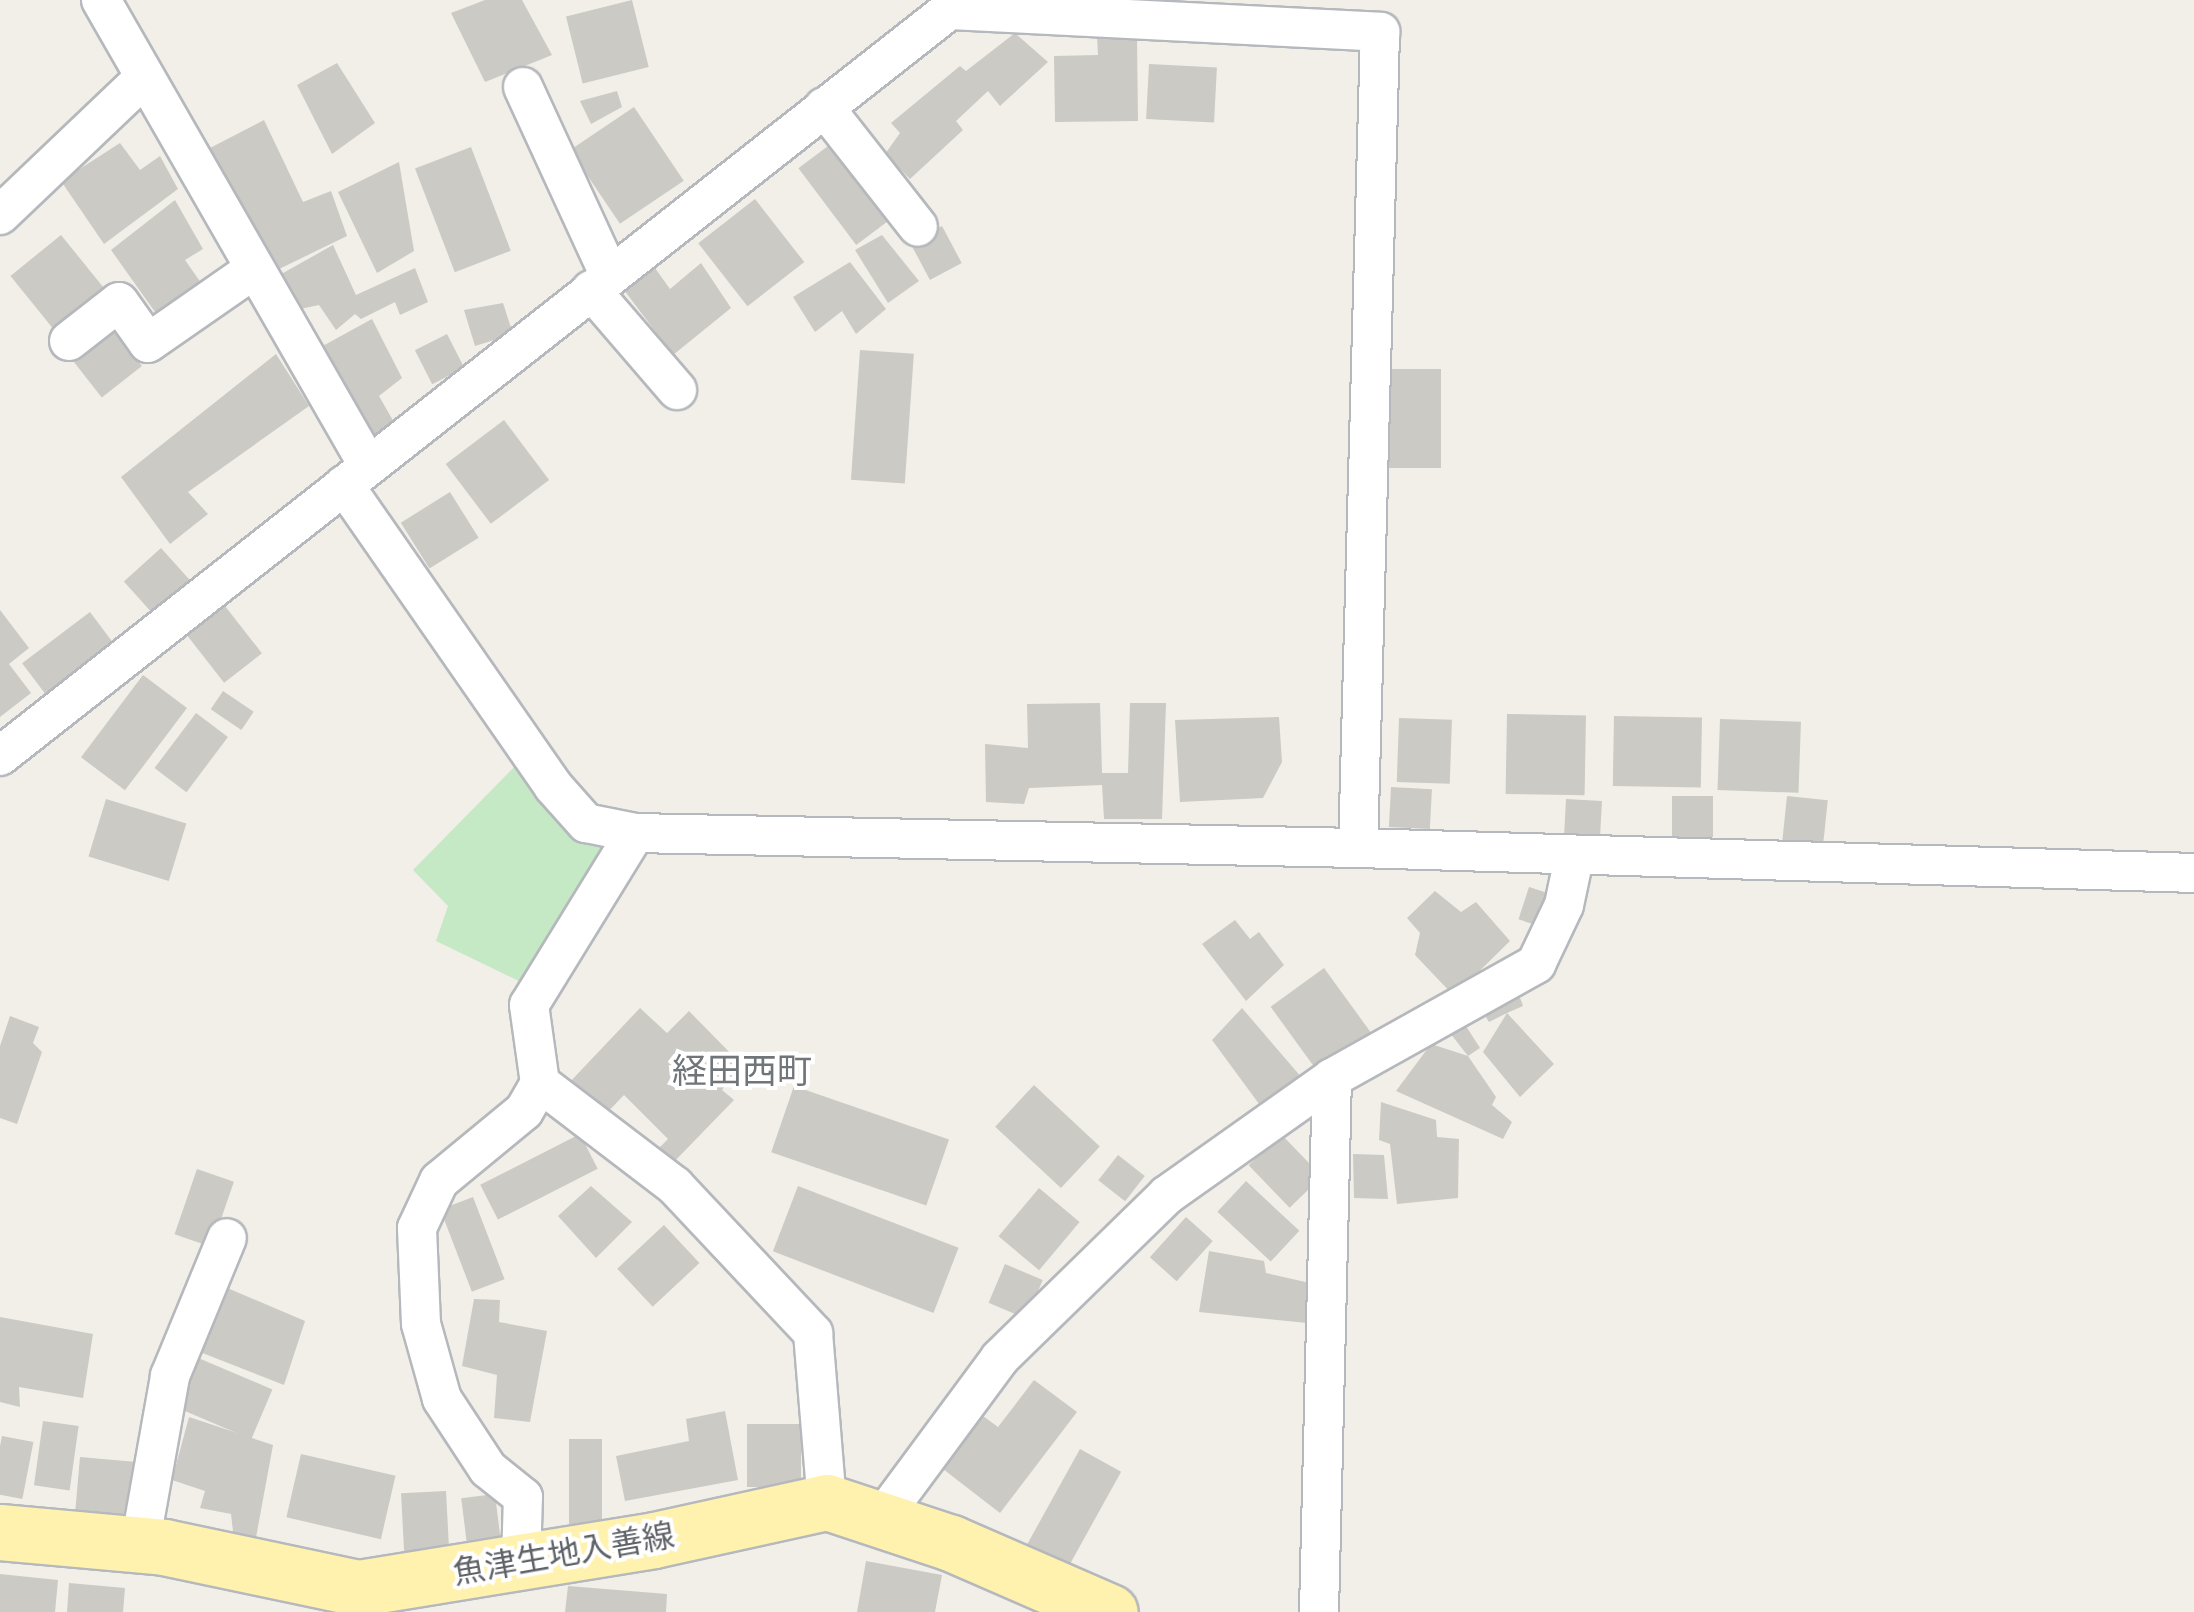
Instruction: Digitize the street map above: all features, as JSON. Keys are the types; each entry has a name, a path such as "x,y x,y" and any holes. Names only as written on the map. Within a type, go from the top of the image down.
{"main road":[{"name":"魚津生地入善線","path":"0,1532 140,1545 358,1588 521,1564 827,1502 880,1519 1110,1612"}],"street":[{"path":"101,0 142,80 254,270 356,475 552,786 586,823 635,834 1358,848 1574,858 2194,873"},
{"path":"0,756 956,5 1380,32 1358,848"},
{"path":"0,215 142,80"},
{"path":"523,87 600,283 677,390"},
{"path":"824,108 918,227"},
{"path":"69,340 119,302 148,343 254,270"},
{"path":"521,1564 524,1497 488,1469 442,1399 421,1324 417,1228 439,1181 524,1111 540,1082 530,1005 548,965 635,834"},
{"path":"880,1519 1000,1358 1168,1195 1332,1078 1536,964 1564,905 1574,858"},
{"path":"1319,1612 1332,1078"},
{"path":"540,1082 675,1186 812,1333 827,1502"},
{"path":"140,1545 170,1376 228,1238"}],"green space":[{"path":"522,759 617,847 525,984 436,941 448,906 413,870"}],"building":[{"path":"485,0 522,0 552,55 485,82 451,13"},
{"path":"632,0 649,67 583,83 566,16"},
{"path":"1015,33 1048,62 1000,106 988,91 956,121 963,130 910,179 885,154 900,133 891,123 960,66 966,71"},
{"path":"1097,35 1137,38 1138,121 1055,122 1054,56 1098,55"},
{"path":"337,63 375,123 332,154 297,85"},
{"path":"1149,64 1217,68 1214,122 1146,119"},
{"path":"617,91 622,107 591,124 580,101"},
{"path":"634,107 684,181 620,224 570,150"},
{"path":"264,120 303,202 331,191 347,236 273,272 210,148"},
{"path":"120,143 140,170 160,156 178,189 104,244 61,181"},
{"path":"832,143 890,220 856,245 798,168"},
{"path":"471,147 511,251 455,272 415,169"},
{"path":"399,162 414,251 377,273 338,192"},
{"path":"755,199 804,262 748,306 698,243"},
{"path":"175,200 203,249 185,260 206,290 160,319 111,250"},
{"path":"942,226 962,263 930,280 910,243"},
{"path":"61,235 107,292 56,333 10,276"},
{"path":"882,235 919,281 888,303 855,250"},
{"path":"333,245 356,295 415,268 428,302 400,315 395,302 361,319 355,314 336,330 319,305 291,311 276,277"},
{"path":"850,262 886,309 856,334 842,311 815,332 793,297"},
{"path":"701,263 731,308 673,355 624,290 655,268 670,289"},
{"path":"503,303 513,334 475,346 464,310"},
{"path":"372,319 402,378 379,396 395,424 370,442 319,348"},
{"path":"113,329 142,366 102,397 73,360"},
{"path":"447,334 464,368 432,384 415,350"},
{"path":"860,350 914,354 905,483 851,480"},
{"path":"276,354 309,406 188,492 208,514 170,544 121,477"},
{"path":"1386,369 1441,369 1441,468 1386,468"},
{"path":"504,420 549,480 491,524 446,464"},
{"path":"450,492 479,538 429,569 401,523"},
{"path":"161,548 193,584 156,617 124,581"},
{"path":"225,606 262,653 224,683 187,636"},
{"path":"0,610 29,648 9,664 31,693 0,717"},
{"path":"90,612 116,647 49,698 22,663"},
{"path":"143,675 187,708 125,790 81,757"},
{"path":"223,691 254,712 241,730 211,709"},
{"path":"1100,703 1102,773 1128,773 1130,703 1166,703 1162,819 1104,819 1102,785 1029,788 1024,804 986,802 985,744 1028,748 1027,704"},
{"path":"196,713 228,737 186,792 154,768"},
{"path":"1507,714 1586,715 1585,795 1506,794"},
{"path":"1614,716 1702,718 1701,788 1613,786"},
{"path":"1279,717 1282,762 1263,798 1180,802 1175,720"},
{"path":"1399,718 1452,720 1450,784 1397,782"},
{"path":"1720,719 1801,722 1798,793 1718,790"},
{"path":"1391,787 1432,789 1430,829 1389,827"},
{"path":"1672,796 1713,796 1713,837 1672,837"},
{"path":"1787,796 1828,800 1823,847 1782,843"},
{"path":"106,799 186,824 169,881 88,856"},
{"path":"1566,799 1602,801 1600,836 1564,834"},
{"path":"1529,887 1550,894 1539,926 1518,919"},
{"path":"1435,891 1461,912 1476,902 1510,941 1454,996 1415,955 1420,933 1407,918"},
{"path":"1235,920 1250,939 1259,932 1284,965 1246,1001 1202,944"},
{"path":"1324,968 1373,1035 1319,1074 1271,1007"},
{"path":"1518,992 1523,1006 1489,1022 1482,1011"},
{"path":"640,1008 667,1033 689,1011 741,1064 722,1090 734,1100 669,1167 654,1153 668,1139 624,1095 600,1120 568,1084"},
{"path":"1242,1008 1302,1078 1262,1108 1212,1040"},
{"path":"1507,1013 1554,1064 1520,1097 1483,1052"},
{"path":"10,1016 39,1027 33,1043 42,1052 17,1124 0,1118 0,1046"},
{"path":"1464,1023 1480,1048 1468,1056 1450,1033"},
{"path":"1431,1044 1468,1056 1496,1097 1492,1105 1512,1122 1503,1139 1396,1091"},
{"path":"1034,1085 1100,1146 1061,1188 995,1127"},
{"path":"794,1086 949,1139 926,1206 771,1152"},
{"path":"1381,1102 1436,1120 1437,1137 1459,1139 1458,1198 1397,1204 1390,1144 1379,1140"},
{"path":"580,1134 598,1169 498,1220 480,1185"},
{"path":"1281,1134 1322,1176 1290,1208 1249,1165"},
{"path":"1353,1154 1384,1155 1388,1199 1354,1198"},
{"path":"1118,1155 1145,1176 1125,1201 1098,1180"},
{"path":"197,1169 234,1182 211,1247 175,1234"},
{"path":"1246,1181 1299,1231 1271,1262 1217,1212"},
{"path":"591,1186 632,1222 596,1258 558,1216"},
{"path":"798,1186 959,1248 933,1313 773,1251"},
{"path":"1039,1188 1080,1222 1039,1270 999,1236"},
{"path":"473,1197 505,1279 472,1292 440,1210"},
{"path":"1186,1217 1213,1241 1177,1281 1150,1257"},
{"path":"664,1225 699,1263 653,1307 617,1269"},
{"path":"1209,1251 1264,1261 1266,1273 1310,1283 1307,1323 1199,1312"},
{"path":"1005,1264 1043,1280 1026,1319 989,1303"},
{"path":"218,1284 305,1321 284,1385 200,1352"},
{"path":"474,1299 500,1300 499,1322 547,1331 530,1422 494,1418 497,1375 462,1366"},
{"path":"0,1317 93,1334 83,1398 19,1387 20,1407 0,1402"},
{"path":"196,1357 272,1389 251,1439 175,1407"},
{"path":"1034,1380 1077,1412 1000,1513 943,1469 983,1416 998,1427"},
{"path":"725,1411 738,1480 625,1501 616,1456 689,1441 686,1419"},
{"path":"189,1417 273,1445 255,1543 234,1540 231,1514 200,1508 205,1491 172,1480"},
{"path":"43,1421 79,1426 70,1490 34,1485"},
{"path":"747,1424 801,1424 801,1487 747,1487"},
{"path":"2,1436 33,1442 22,1499 0,1495"},
{"path":"569,1439 602,1439 602,1527 569,1527"},
{"path":"1080,1449 1121,1472 1064,1575 1023,1552"},
{"path":"301,1454 396,1476 381,1539 286,1517"},
{"path":"80,1457 134,1462 128,1524 75,1520"},
{"path":"446,1491 449,1553 404,1555 401,1493"},
{"path":"495,1494 501,1542 467,1546 461,1498"},
{"path":"866,1561 942,1575 935,1612 857,1612"},
{"path":"0,1574 58,1580 55,1612 0,1612"},
{"path":"69,1583 125,1588 123,1612 67,1612"},
{"path":"568,1586 667,1594 666,1612 565,1612"}],"district":[{"name":"経田西町","path":"742,1072"}]}
